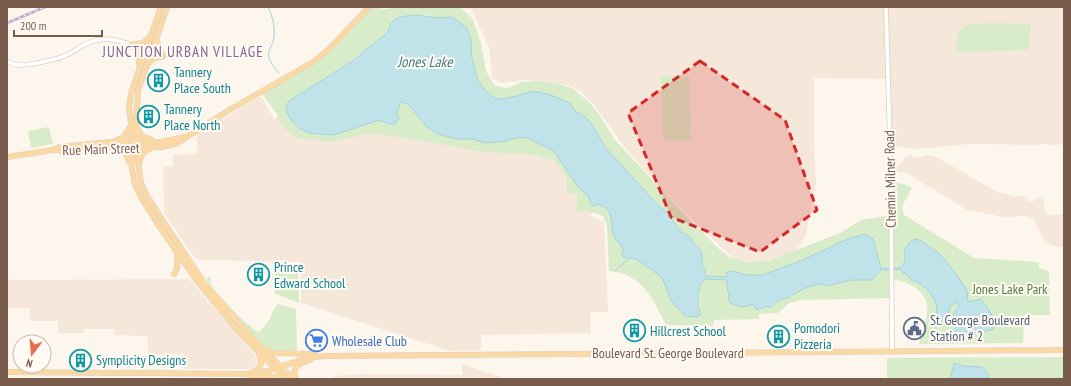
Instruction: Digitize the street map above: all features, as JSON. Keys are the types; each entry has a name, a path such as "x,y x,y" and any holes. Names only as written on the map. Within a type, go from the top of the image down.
{"main road":[{"path":"142,69 153,60 164,56 159,50 155,35 161,7"},
{"path":"167,7 131,93 129,108 133,124 134,145 141,183 195,269 224,306 277,367 285,379"},
{"name":"Rue Main Street","path":"7,157 53,150 59,147 176,144 313,62 328,50 369,7"},
{"path":"131,44 143,43 155,35"},
{"path":"131,44 138,50 142,69"},
{"path":"133,124 142,136 156,145 143,153 140,158 138,169"},
{"path":"110,145 124,137 133,124"},
{"path":"7,372 232,374 254,371 260,367 261,358 211,299 176,253 142,199 135,185 132,169 125,153 110,145"},
{"path":"132,169 134,145"},
{"path":"174,274 178,262 176,253"},
{"path":"250,344 293,379"},
{"path":"262,349 273,353 341,356"},
{"name":"Boulevard St. George Boulevard","path":"232,374 259,373 307,358 341,356 1064,350"},
{"path":"296,379 294,370 303,362 312,359 341,356"},
{"path":"232,374 249,377 273,377 279,379"}],"street":[{"name":"Chemin Milner Road","path":"886,7 891,182 892,352"},
{"path":"7,62 17,65 24,65 55,59 66,55 87,43 97,40 113,39 149,51"}],"highlighted area":[{"path":"700,61 785,120 817,210 760,252 671,217 628,113"}],"shaded area":[{"path":"441,7 1064,7 1064,144 969,144 917,149 906,147 890,148 889,79 814,78 814,142 816,184 806,235 796,251 764,262 757,263 734,259 669,198 625,148 595,106 581,92 571,86 555,83 525,80 501,83 492,78 489,47 471,9"},
{"path":"261,96 274,119 286,112 334,135 379,120 554,151 578,187 585,192 593,206 591,216 604,222 608,312 590,312 591,333 481,335 481,350 450,351 301,303 301,262 199,260 194,257 164,213 163,167 173,167 173,155 197,154 197,134"},
{"path":"910,155 917,158 928,155 935,156 997,192 1019,197 1024,196 1027,202 1043,196 1045,211 1048,215 1064,214 1064,248 1050,245 1043,238 1034,220 1027,216 1003,217 967,210 908,174 901,172 894,173 893,171 907,156"},
{"path":"189,279 256,357 257,364 254,367 250,369 184,369 184,354 148,355 147,336 114,335 114,329 84,329 84,333 58,333 58,321 30,321 30,308 7,308 7,280"},
{"path":"462,364 507,379 334,379 333,376 358,374 462,375"}],"green space":[{"name":"Jones Lake Park","path":"369,7 385,9 402,7 460,7 471,17 474,22 481,43 486,71 494,85 508,88 522,82 534,81 555,83 572,88 590,103 615,140 681,211 718,248 731,258 748,262 768,261 840,233 861,220 891,215 891,182 904,184 912,188 902,206 904,215 974,258 1039,262 1039,268 1049,271 1050,315 1024,315 1023,343 919,344 927,313 925,300 922,294 912,286 893,280 893,298 801,300 789,303 778,313 759,314 759,319 714,320 713,326 666,325 651,297 638,282 621,273 609,271 607,226 603,216 587,211 577,211 577,194 567,193 567,178 554,160 543,159 537,155 473,151 464,148 392,136 368,134 332,142 297,138 282,126 276,113 261,93 313,62","holes":["426,15 440,18 447,17 471,40 472,58 478,81 494,98 501,99 533,91 570,103 575,111 584,116 606,148 659,206 667,212 680,231 690,237 695,245 702,251 702,268 705,276 726,277 737,272 748,275 762,275 798,262 859,235 873,239 881,268 901,268 905,258 904,251 930,247 937,252 901,269 881,270 872,280 851,280 827,286 821,284 811,286 778,301 771,307 756,310 754,305 742,307 730,303 726,280 705,279 699,288 700,315 693,317 672,302 663,280 659,275 623,252 622,246 617,241 610,213 606,208 598,204 595,206 590,202 589,197 578,187 554,151 525,137 484,143 473,139 457,139 426,126 407,104 402,102 400,103 397,113 399,119 388,124 379,120 334,135 299,94 330,76 379,39 383,38 391,23","967,295 968,302 994,328 961,339 956,330 953,314"]},
{"path":"971,24 1031,24 1029,50 956,52 958,33 962,28"},
{"path":"661,76 690,77 691,141 663,140"},
{"path":"49,127 53,144 31,148 28,131"},
{"path":"275,267 298,267 299,303 275,294"},
{"path":"207,277 211,277 213,288 207,280"},
{"path":"216,291 240,317 259,332 268,322 278,304 296,309 297,350 273,351 265,348 231,311"},
{"path":"1064,357 1064,379 887,379 887,358"}],"water":[{"name":"Jones Lake","path":"415,15 440,18 452,17 467,28 471,40 472,58 478,81 494,98 501,99 533,91 548,94 570,103 575,111 584,116 591,123 606,148 659,206 667,212 680,231 690,237 695,245 702,251 702,268 705,269 705,276 726,277 727,272 731,271 748,275 762,275 798,262 835,244 866,234 873,239 881,268 901,268 905,258 904,251 910,242 915,239 920,240 940,254 967,290 968,302 981,299 991,313 994,329 961,339 956,334 953,314 959,306 958,302 950,306 950,326 939,318 936,304 929,292 919,283 911,280 907,274 903,273 901,269 881,270 872,280 851,280 827,286 821,284 811,286 778,301 771,307 756,310 754,305 742,307 730,303 726,280 705,279 699,291 698,301 700,315 697,317 685,316 672,302 663,280 659,275 636,259 622,256 623,249 614,236 610,213 598,204 593,206 589,197 578,187 554,151 525,137 511,139 508,141 484,143 473,139 457,139 437,134 426,126 408,104 402,102 400,103 397,113 399,119 395,124 388,124 379,120 334,135 309,133 299,128 292,121 286,112 289,101 354,60 387,33 395,19"},
{"path":"954,363 963,366 982,367 988,373 988,379 950,379"}],"waterway":[{"path":"268,7 273,19 274,28 273,42 269,50 269,57 279,73"},
{"path":"615,271 628,259"}],"railway":[{"path":"7,23 45,7"}],"place":[{"name":"Tannery Place South","path":"158,80"},
{"name":"Tannery Place North","path":"148,117"},
{"name":"Prince Edward School","path":"259,275"},
{"name":"St. George Boulevard Station # 2","path":"914,328"},
{"name":"Hillcrest School","path":"634,331"},
{"name":"Pomodori Pizzeria","path":"779,336"},
{"name":"Wholesale Club","path":"317,341"},
{"name":"Symplicity Designs","path":"81,360"}],"district":[{"name":"JUNCTION URBAN VILLAGE","path":"183,52"}]}
